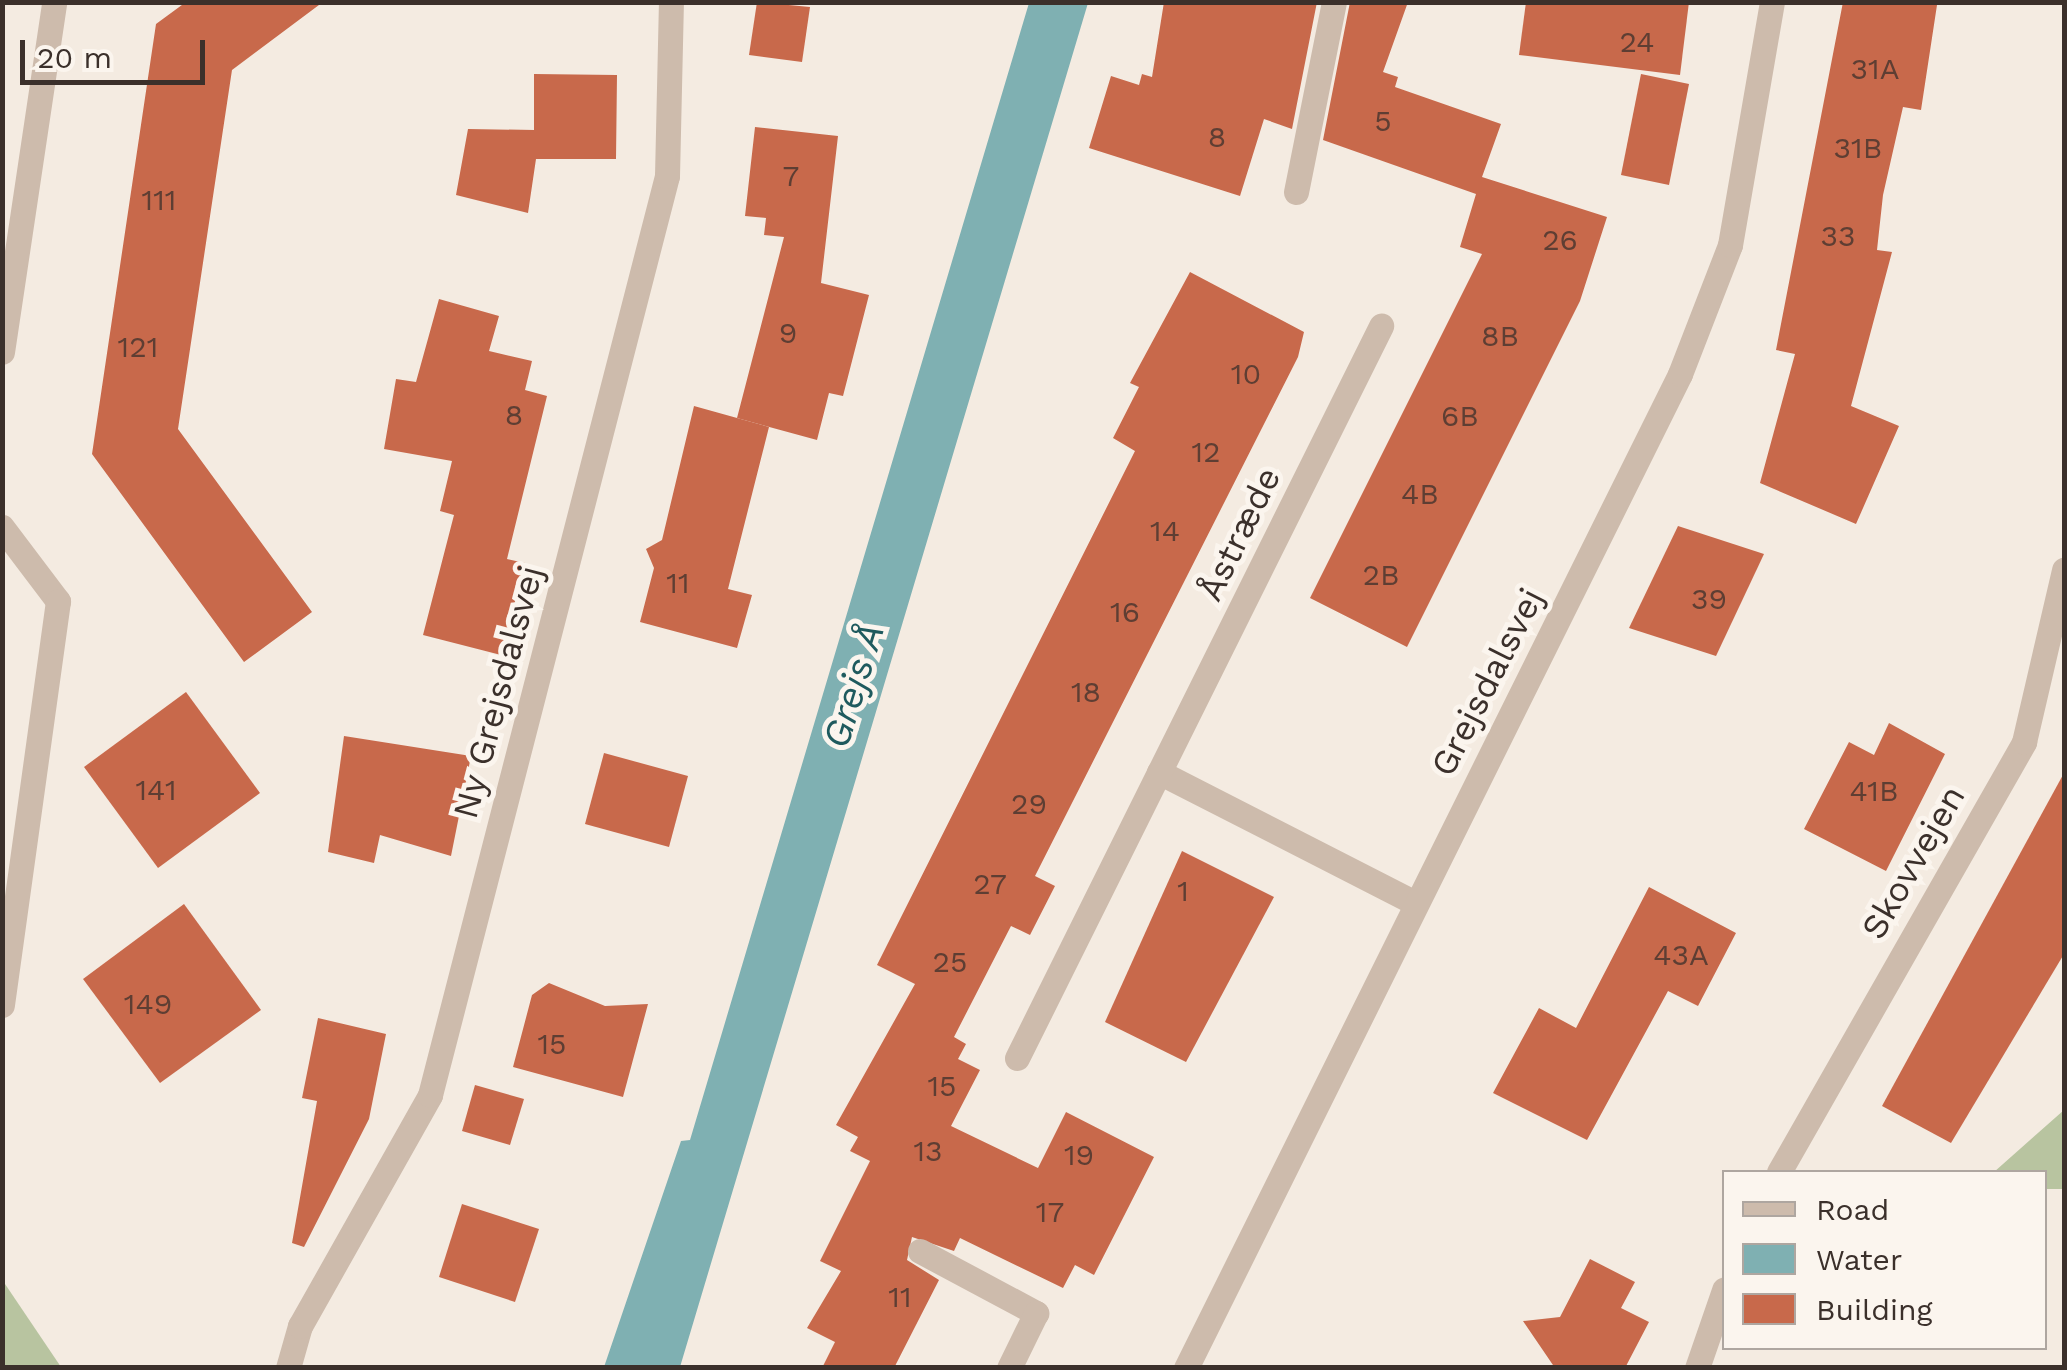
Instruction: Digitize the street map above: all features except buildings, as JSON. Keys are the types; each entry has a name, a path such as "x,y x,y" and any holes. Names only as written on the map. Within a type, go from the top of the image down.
{"street":[{"path":"2,352 54,2"},
{"name":"Ny Grejsdalsvej","path":"288,1368 300,1326 430,1095 668,176 671,2"},
{"path":"1296,192 1334,2"},
{"name":"Grejsdalsvej","path":"1186,1368 1680,374 1730,245 1772,2"},
{"name":"Åstræde","path":"1017,1058 1381,326"},
{"path":"2,527 58,601 2,1005"},
{"name":"Skovvejen","path":"1779,1170 2024,742 2064,570"},
{"path":"1159,772 1414,903"},
{"path":"920,1251 1036,1313 1009,1368"},
{"path":"1698,1368 1722,1296"}],"green space":[{"path":"2064,1110 2064,1189 2047,1189 2047,1170 1996,1170"},
{"path":"3,1281 61,1367 3,1367"}],"water":[{"name":"Grejs Å","path":"1029,3 1088,3 680,1367 604,1367 681,1141 690,1140"}]}
